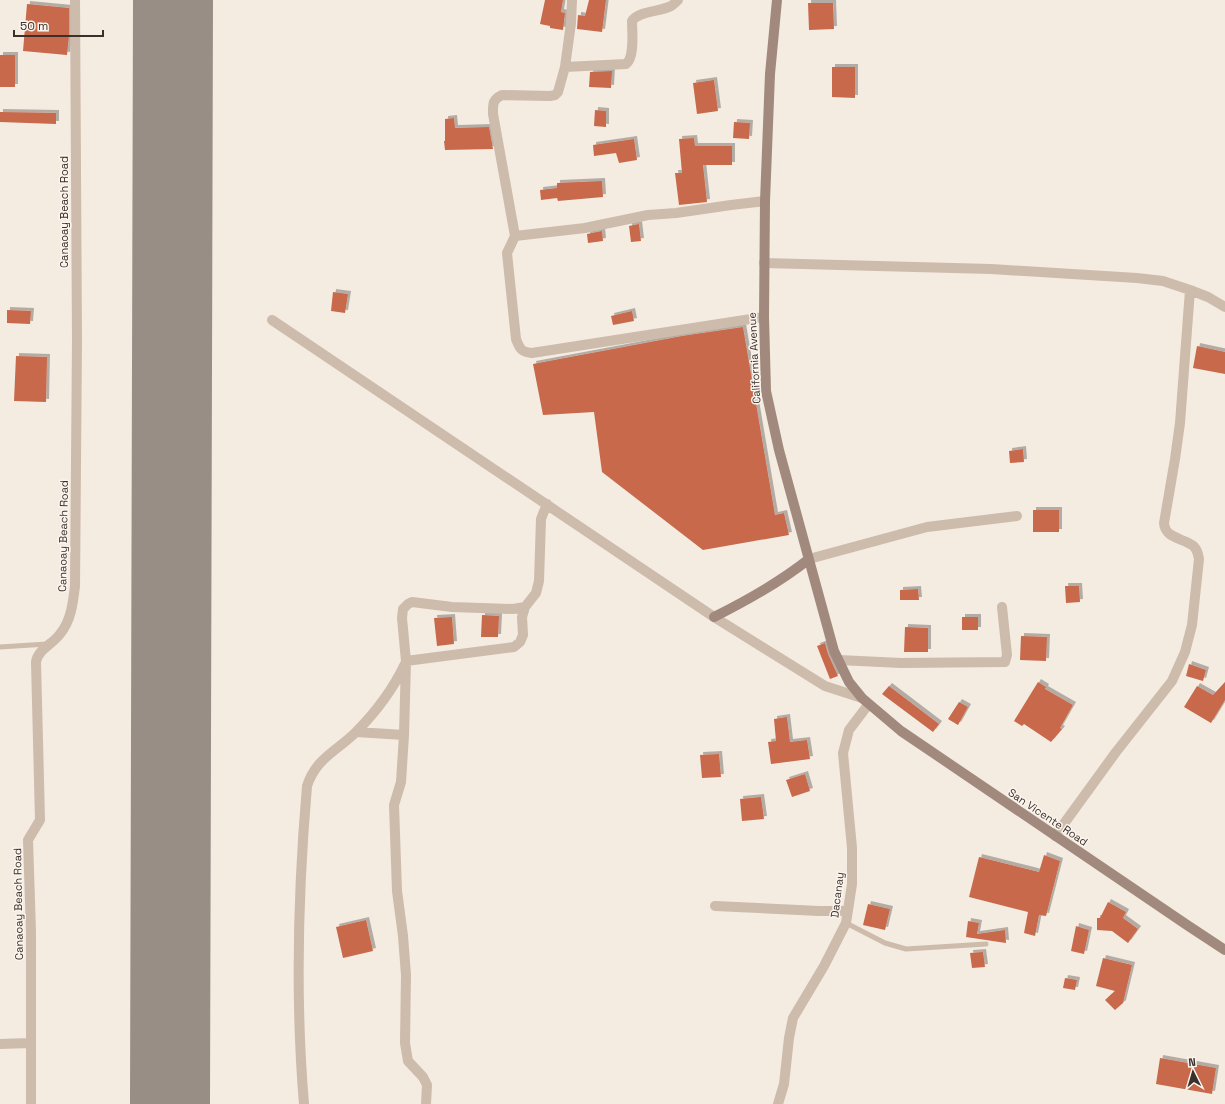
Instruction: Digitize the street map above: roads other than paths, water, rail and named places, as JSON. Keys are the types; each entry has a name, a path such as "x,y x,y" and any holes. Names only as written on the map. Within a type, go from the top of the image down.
{"street":[{"name":"Canaoay Beach Road","path":"31,1104 31,932 28,840 39,823 40,815 36,662 39,655 61,634 68,620 75,586 77,348 75,0"},
{"path":"572,0 565,67 558,92 555,95 550,96 502,95 495,98 493,102 492,114 515,236 507,253 516,339 520,349 524,352 532,353 764,317"},
{"path":"565,67 626,64 629,62 632,54 633,19 671,6 678,0"},
{"name":"California Avenue","path":"777,0 770,74 765,201 764,317 766,391 779,450 834,651 849,682 865,701"},
{"path":"515,236 585,228 648,215 676,213 765,201"},
{"path":"764,263 991,269 1137,278 1163,281 1208,297 1225,307"},
{"path":"1055,836 1116,752 1172,681 1180,666 1188,639 1192,618 1198,559 1197,552 1193,545 1178,539 1167,532 1164,527 1164,523 1180,423 1190,290"},
{"path":"272,320 714,617 825,686 865,701"},
{"path":"406,661 514,647 520,642 523,635 522,618 525,607 536,593 539,581 541,519 547,504"},
{"path":"714,617 754,597 795,570 808,559 927,527 1017,516"},
{"path":"426,1104 427,1085 424,1078 408,1061 405,1043 406,975 398,891 394,805 400,782 404,734 406,661 402,618 403,609 412,602 452,607 513,609 525,607"},
{"path":"839,660 901,663 1005,662 1007,655 1002,607"},
{"path":"304,1104 300,1048 298,943 307,786 311,775 318,764 356,732 378,707 398,677 406,661"},
{"name":"San Vicente Road","path":"865,701 901,731 1225,950"},
{"name":"Dacanay","path":"778,1104 784,1084 789,1038 793,1018 824,966 846,923 852,884 852,848 843,753 849,730 865,701"},
{"path":"356,732 404,734"},
{"path":"715,906 819,912 848,911"},
{"path":"0,1044 30,1043"}],"lane":[{"path":"0,647 52,644"},
{"path":"846,923 885,943 906,949 986,944"}]}
